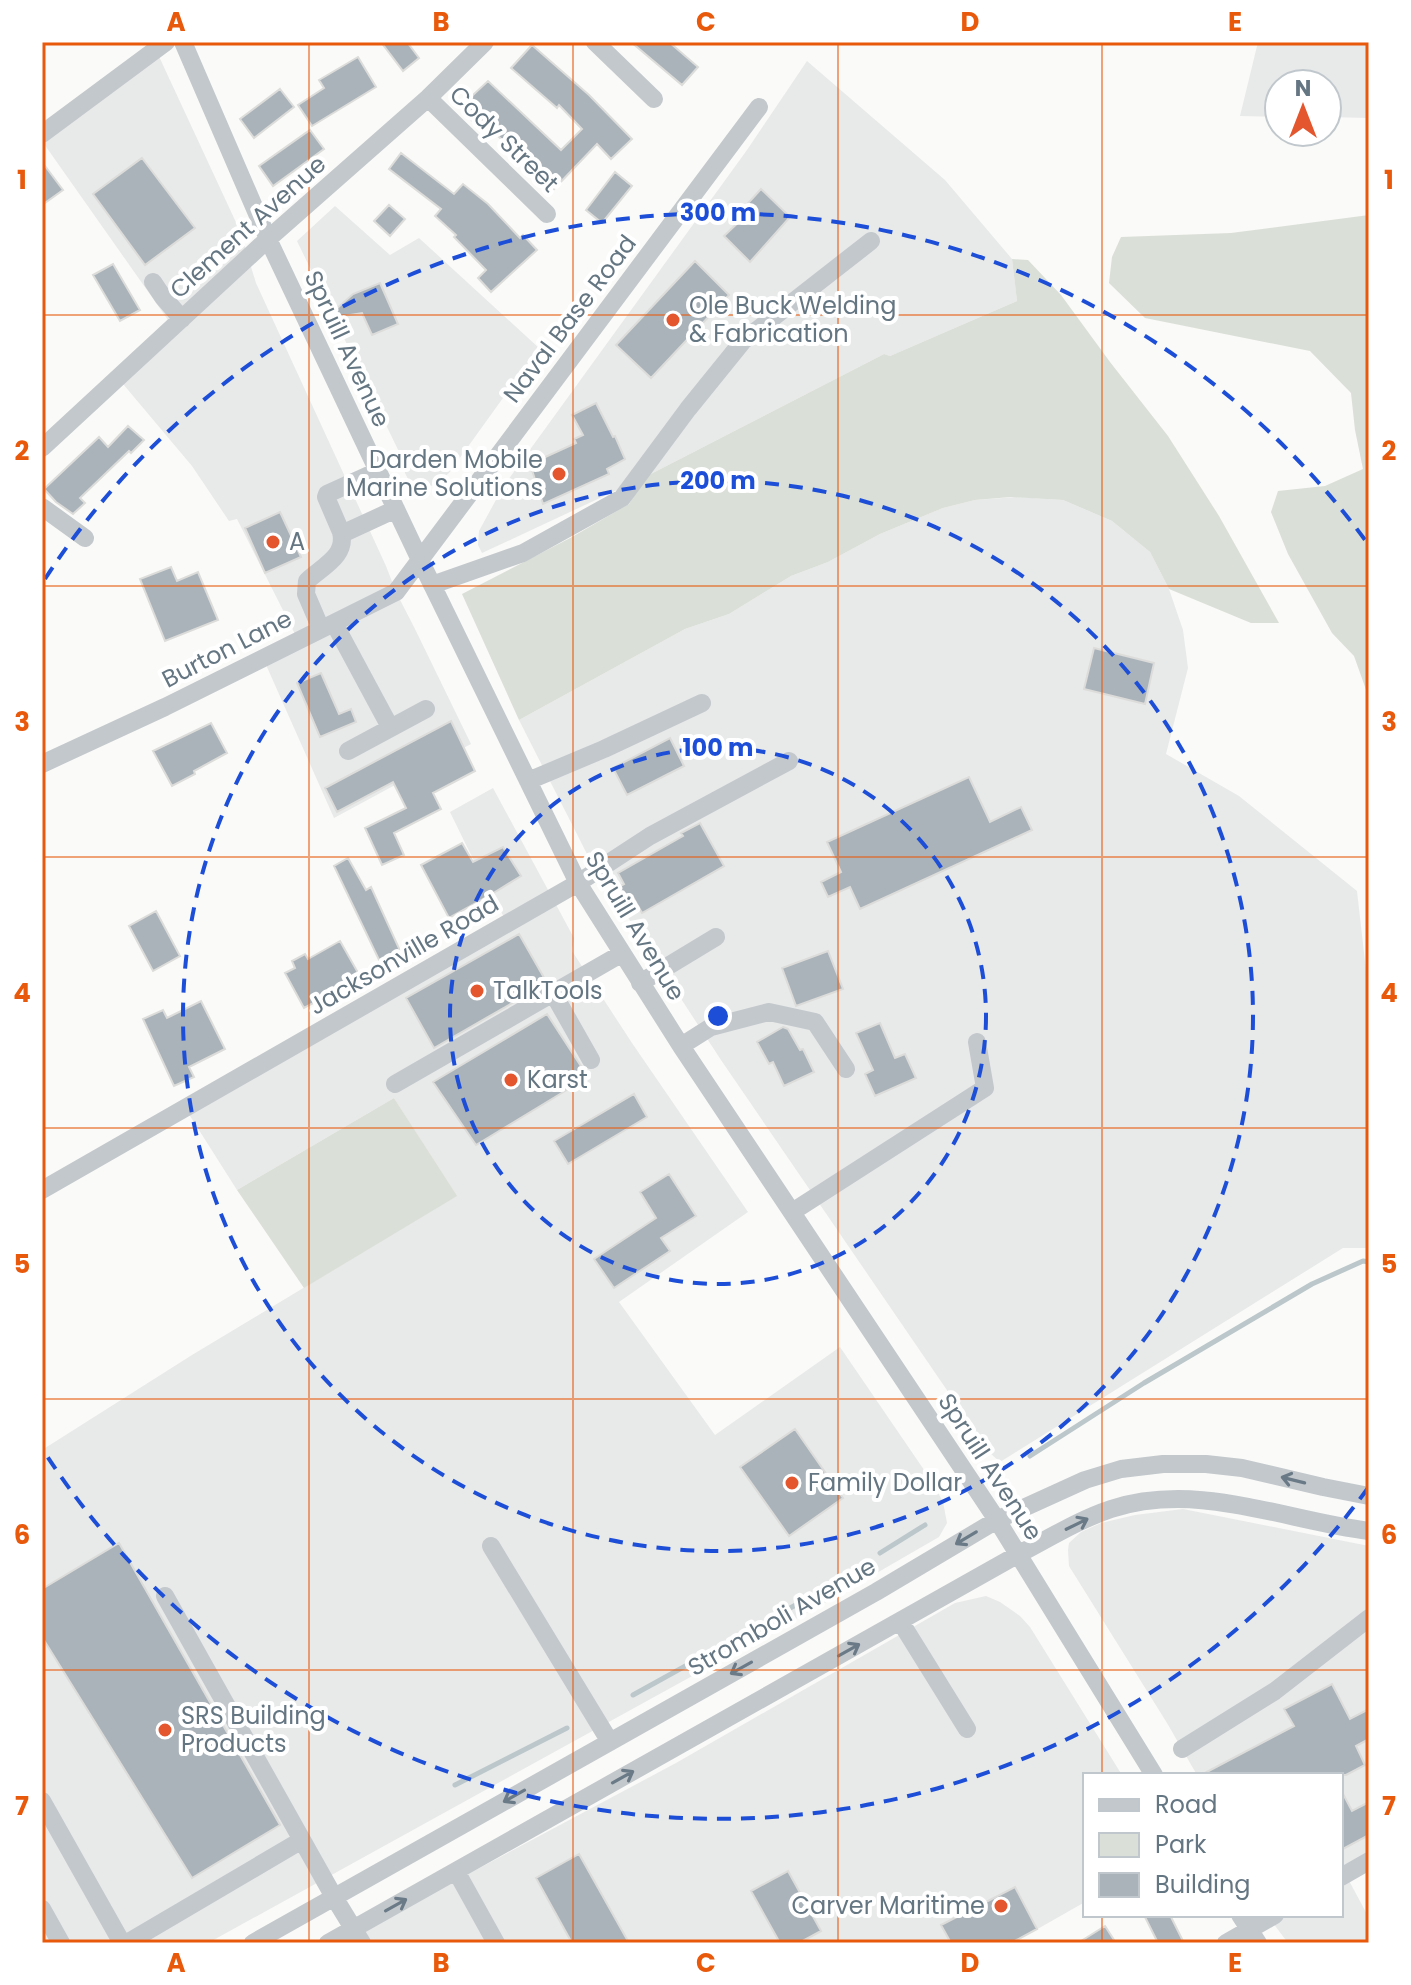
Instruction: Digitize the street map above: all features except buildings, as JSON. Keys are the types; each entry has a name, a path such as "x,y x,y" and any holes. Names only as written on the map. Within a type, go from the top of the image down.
{"street":[{"path":"42,134 166,42"},
{"name":"Spruill Avenue","path":"183,42 268,239 578,883 681,1046 997,1520 1153,1773"},
{"name":"Clement Avenue","path":"42,448 268,239 428,98 485,42"},
{"path":"595,42 654,99"},
{"name":"Cody Street","path":"428,98 547,214"},
{"name":"Naval Base Road","path":"420,560 759,107"},
{"path":"432,585 523,553 622,498 743,341 871,241"},
{"path":"153,282 182,319"},
{"path":"378,471 327,494 344,543 338,555 307,581 306,594 390,727"},
{"path":"42,507 85,538"},
{"path":"341,532 396,509"},
{"name":"Burton Lane","path":"42,764 165,707 396,592 420,560"},
{"path":"528,781 702,703"},
{"path":"348,751 426,709"},
{"name":"Jacksonville Road","path":"42,1190 578,883 650,836 789,761"},
{"path":"640,983 716,937"},
{"path":"395,1084 621,954"},
{"path":"553,993 591,1060"},
{"path":"681,1046 711,1027 769,1012 815,1022 846,1069"},
{"path":"792,1212 985,1088 977,1042"},
{"name":"Stromboli Avenue","path":"253,1943 863,1599 997,1520 1085,1480 1121,1469 1163,1464 1206,1464 1242,1468 1369,1496"},
{"path":"328,1943 358,1936 456,1871 1017,1555 1109,1510 1139,1502 1203,1499 1369,1531"},
{"path":"491,1546 610,1742"},
{"path":"165,1596 358,1936"},
{"path":"1182,1749 1275,1691 1369,1618"},
{"path":"900,1621 967,1729"},
{"path":"42,1801 125,1943 302,1840"},
{"path":"1343,1876 1369,1861"},
{"path":"456,1871 496,1943"},
{"path":"42,1909 61,1943"},
{"path":"1226,1943 1271,1917"}],"shaded area":[{"path":"1258,42 1369,42 1369,118 1343,117 1343,68 1263,68 1263,117 1240,116"},
{"path":"156,50 240,231 256,283 396,592 471,744 334,818 263,658 298,640 237,519 229,521 192,466 118,378 173,327 42,141"},
{"path":"807,61 945,180 1012,259 1017,301 890,356 884,354 645,477 482,553 478,545 479,531 503,487 747,150"},
{"path":"335,206 390,255 419,238 539,348 449,473 434,486 415,484 408,479 403,460 297,241"},
{"path":"1016,497 1063,500 1112,521 1150,552 1169,589 1183,630 1188,668 1166,754 1239,796 1357,891 1369,997 1369,1248 1343,1248 1000,1462 990,1453 721,1060 627,916 618,915 519,720 685,629 729,614 791,576 828,562 880,534 943,508 975,500"},
{"path":"493,788 574,938 572,951 748,1212 619,1302 715,1435 840,1347 933,1483 943,1502 947,1523 939,1537 830,1600 208,1943 42,1943 42,1450 192,1355 456,1196 394,1098 237,1190 185,1108 507,923 450,812"},
{"path":"1183,1509 1369,1546 1369,1861 1346,1875 1369,1918 1369,1943 1288,1943 1268,1917 1343,1917 1343,1773 1196,1773 1069,1566 1069,1543 1081,1532 1101,1523"},
{"path":"986,1596 1020,1616 1030,1627 1121,1773 1083,1773 1083,1903 1013,1943 362,1943 356,1934 676,1763 955,1603"}],"green space":[{"path":"1369,215 1369,698 1354,656 1332,633 1288,554 1271,512 1278,491 1325,486 1363,469 1351,393 1310,351 1145,318 1109,283 1112,257 1121,237 1231,233"},
{"path":"1012,259 1028,260 1061,295 1168,436 1219,516 1279,623 1251,623 1169,589 1150,552 1112,521 1063,500 1011,497 975,500 943,508 880,534 828,562 791,576 729,614 685,629 519,720 462,594 629,504 645,477 884,354 890,356 1017,301"},
{"path":"394,1098 457,1196 304,1288 237,1190"}],"waterway":[{"path":"1030,1456 1144,1383 1312,1284 1363,1261 1369,1262"},
{"path":"880,1553 925,1525"},
{"path":"633,1695 839,1581"},
{"path":"455,1785 567,1728"}],"place":[{"name":"Ole Buck Welding & Fabrication","path":"673,320"},
{"name":"Darden Mobile Marine Solutions","path":"559,474"},
{"name":"A","path":"273,542"},
{"name":"TalkTools","path":"477,991"},
{"name":"Karst","path":"511,1080"},
{"name":"Family Dollar","path":"792,1483"},
{"name":"SRS Building Products","path":"165,1730"},
{"name":"Carver Maritime","path":"1001,1906"}]}
